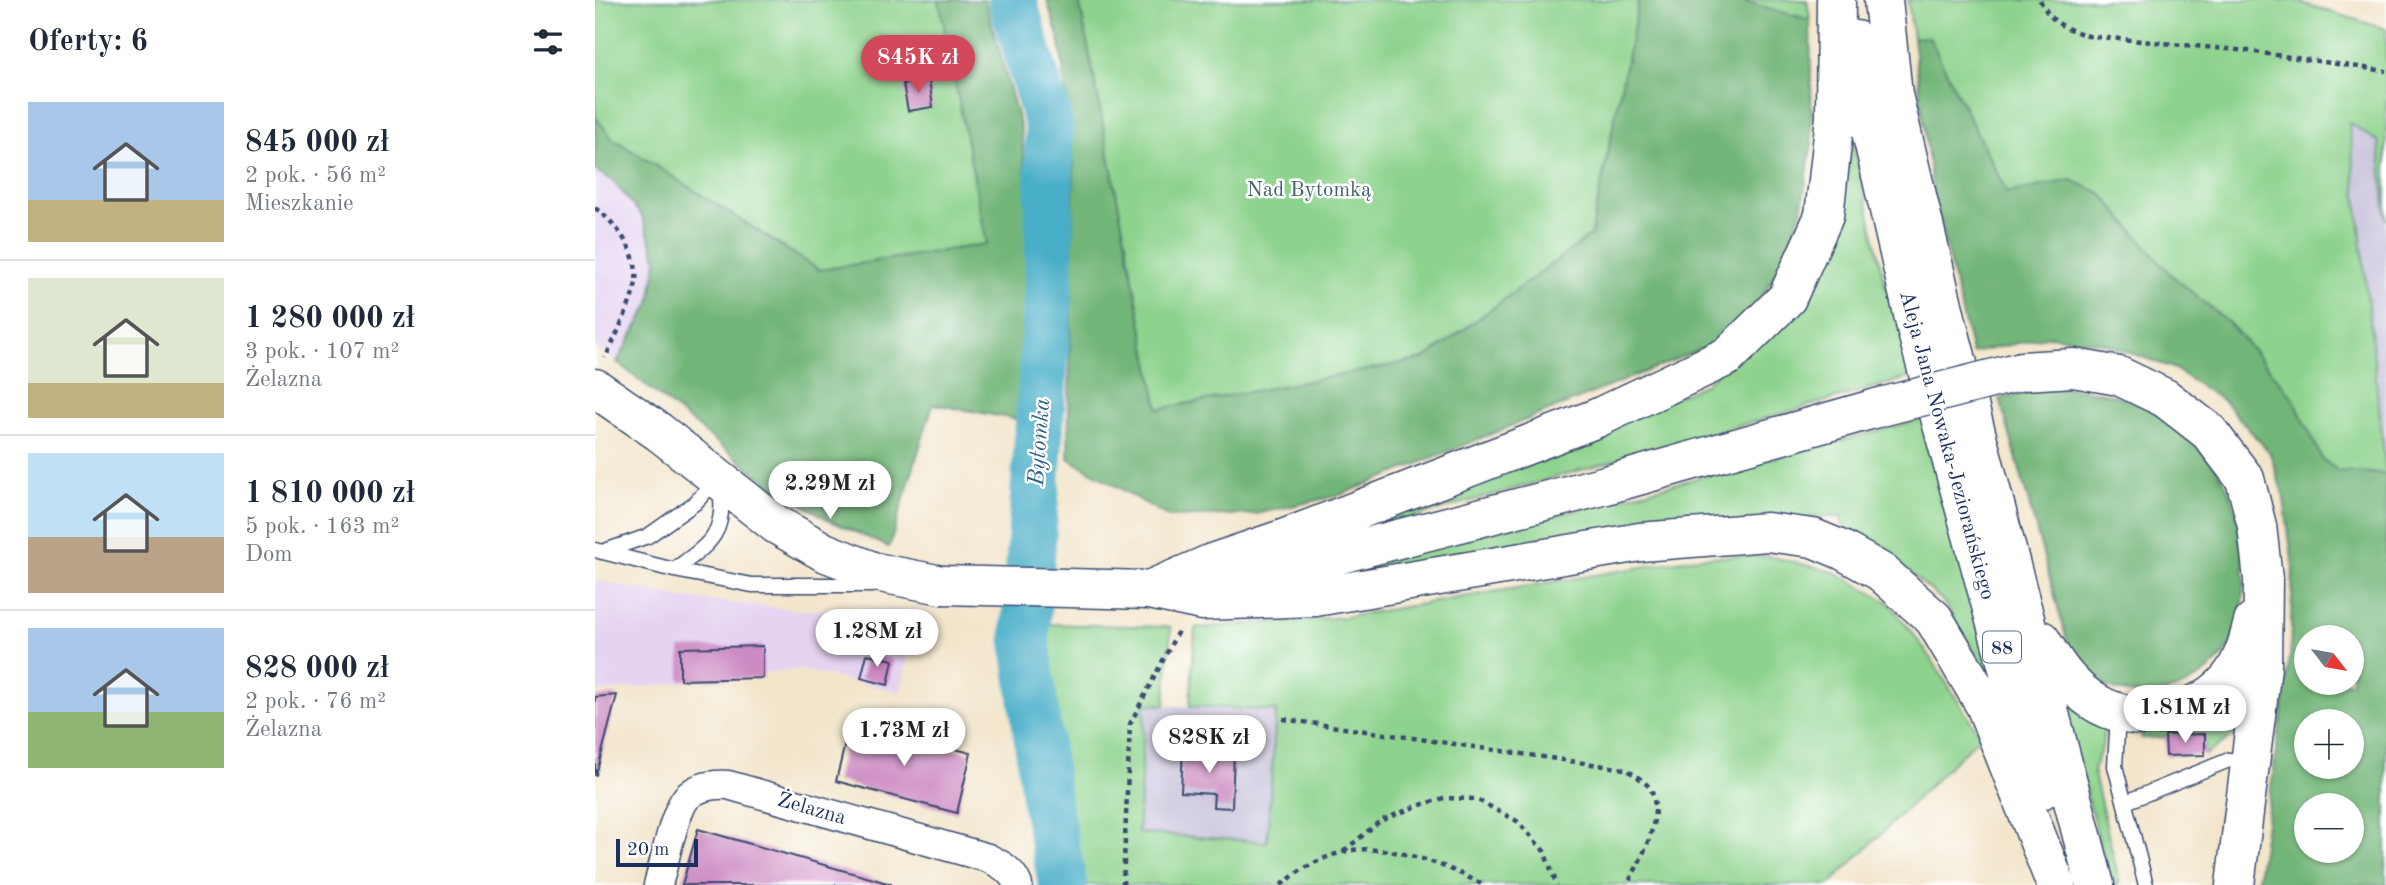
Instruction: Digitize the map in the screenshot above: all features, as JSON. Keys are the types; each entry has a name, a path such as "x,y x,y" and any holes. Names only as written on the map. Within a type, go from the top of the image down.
{"main road":[{"path":"1149,590 1212,563 1283,539 1597,418 1728,356 1787,298 1825,216 1835,117 1836,0"},
{"name":"Aleja Jana Nowaka-Jeziorańskiego","path":"1852,0 1864,101 1915,323 2067,885"},
{"name":"Aleja Jana Nowaka-Jeziorańskiego","path":"1883,0 1893,95 1948,326 2095,885"},
{"path":"598,376 648,424 777,525 824,552 875,572 938,585 1149,590 1290,567 2022,371 2074,368 2119,376 2165,398 2209,432 2245,479 2257,526 2263,579 2262,667 2235,885"},
{"path":"1149,590 1202,601 1315,597 1640,542 1767,532 1813,538 1842,550 1881,572 1934,619 1985,705 2056,885"},
{"path":"2022,606 2049,653 2072,684 2092,701 2119,713 2146,716 2175,712 2204,701 2228,681 2247,647 2263,579"}],"street":[{"name":"Żelazna","path":"658,885 679,811 687,797 713,784 728,785 988,858 1003,865 1013,874 1018,885"}],"lane":[{"path":"598,551 648,536 695,503 718,478"},
{"path":"674,570 705,547 721,523 722,503 718,478"},
{"path":"598,551 674,570 753,585 938,585"},
{"path":"2119,713 2115,766 2145,885"},
{"path":"2126,802 2229,760 2249,762"}],"path":[{"path":"2040,0 2047,15 2066,29 2088,36 2248,51 2386,71"},
{"path":"595,208 609,218 632,253 636,282 598,376"},
{"path":"1123,885 1130,724 1177,633 1179,623"},
{"path":"1283,719 1625,769 1650,788 1656,810 1643,856 1627,885"},
{"path":"1281,885 1305,867 1344,851 1380,821 1444,798 1476,799 1517,821 1544,851 1557,885"},
{"path":"1344,851 1375,851 1417,857 1462,873 1483,885"}],"shaded area":[{"path":"2348,122 2379,142 2386,221 2386,469"},
{"path":"595,170 613,181 642,216 657,260 650,303 617,362 595,347"},
{"path":"595,580 677,597 795,610 919,610 900,692 799,669 595,692"},
{"path":"1146,704 1276,711 1268,842 1138,834"}],"green space":[{"path":"595,0 939,0 987,244 819,270 612,138 595,117"},
{"path":"939,0 985,0 1021,129 1030,218 1021,420 933,404 889,547 829,520 765,481 617,362 650,303 657,260 642,216 613,181 595,170 595,117 612,138 819,270 987,244"},
{"path":"1047,0 1079,0 1158,409 1424,359 1591,235 1639,0 1739,0 1810,20 1812,143 1801,212 1781,265 1755,307 1714,344 1340,495 1256,514 1169,517 1068,458 1074,164 1060,43"},
{"name":"Nad Bytomką","path":"1079,0 1639,0 1591,235 1424,359 1158,410"},
{"path":"1739,0 1807,0 1810,20"},
{"path":"1908,0 2292,0 2386,29 2386,221 2379,142 2349,123 2386,474 2338,471 2322,459 2292,396 2230,324 2170,274 2101,193 2071,180 2007,193 1929,38 1913,38"},
{"path":"1929,37 2007,193 2071,180 2101,193 2170,274 2230,324 2292,396 2322,459 2338,471 2386,474 2386,885 2257,885 2290,656 2293,567 2284,498 2270,453 2225,402 2173,368 2103,343 2050,336 1972,353 1933,195 1913,38"},
{"path":"1852,136 1884,281 1915,376 1321,543 1704,385 1813,286 1826,262 1841,214"},
{"path":"2049,386 2117,396 2153,411 2200,449 2213,464 2232,498 2244,567 2240,617 2233,639 2221,657 2206,673 2187,684 2167,692 2125,692 2105,685 2086,672 2070,651 2000,399"},
{"path":"1923,419 1994,683 1942,600 1891,557 1844,530 1841,517 1811,516 1811,520 1326,578 1437,546"},
{"path":"1768,556 1834,572 1888,602 1927,652 1980,736 1829,885 1073,885 1054,803 1045,624 1171,627 1165,705 1145,704 1138,833 1267,842 1276,711 1190,706 1195,628 1345,617 1702,557"},
{"path":"2060,694 2095,718 2104,730 2102,747 2093,770 2120,885 2111,885"},
{"path":"2231,709 2238,712 2237,733 2205,755 2204,734 2142,738 2139,728 2199,720"},
{"path":"2223,786 2233,788 2223,885 2213,885"}],"building":[{"path":"929,79 933,107 908,111 903,84"},
{"path":"763,646 763,678 680,680 680,648"},
{"path":"867,654 893,660 888,685 861,678"},
{"path":"617,695 596,775 595,775 595,697"},
{"path":"850,723 971,753 957,813 836,781"},
{"path":"2205,734 2205,755 2166,756 2165,735"},
{"path":"1183,749 1234,751 1232,808 1213,807 1214,794 1181,792"},
{"path":"698,829 891,884 891,885 682,885"}],"waterway":[{"name":"Bytomka","path":"1012,0 1049,125 1049,283 1025,638 1047,807 1063,885"}]}
